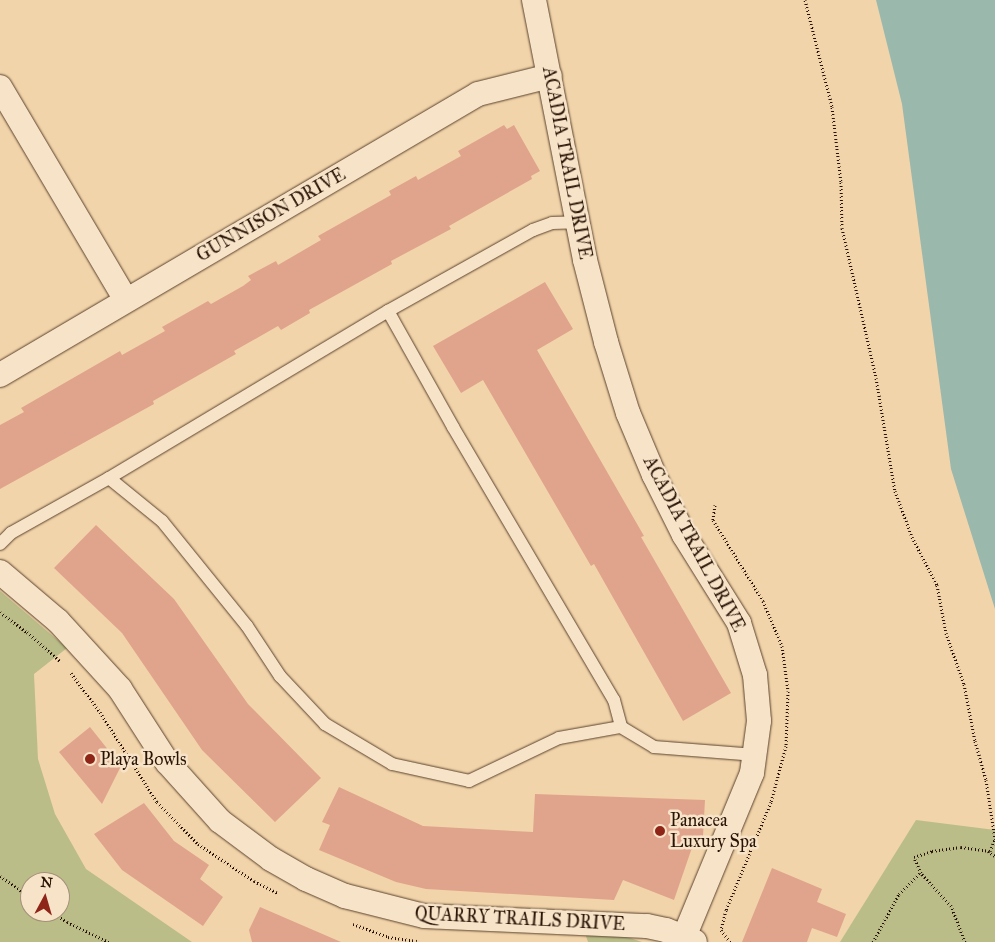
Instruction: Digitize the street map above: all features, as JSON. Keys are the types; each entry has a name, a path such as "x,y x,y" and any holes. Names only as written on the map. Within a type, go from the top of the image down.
{"street":[{"name":"ACADIA TRAIL DRIVE","path":"534,0 550,76 576,222 606,342 628,413 654,475 684,535 739,624 755,675 759,721 756,755 752,773 689,940"},
{"name":"GUNNISON DRIVE","path":"0,375 478,94 550,76"},
{"path":"0,88 126,300"},
{"name":"QUARRY TRAILS DRIVE","path":"0,572 58,622 120,689 167,762 220,821 271,859 306,879 345,896 424,916 647,926 689,940"}],"lane":[{"path":"0,544 11,533 109,478 388,311 533,230 552,223 576,222"},
{"path":"388,311 453,427 614,700 621,728"},
{"path":"109,478 162,521 247,626 280,676 325,724 392,764 469,781 559,738 621,728 654,748 756,755"}],"path":[{"path":"805,0 832,107 841,182 842,228 876,378 895,491 912,537 937,585 946,633 964,684 975,741 986,780 995,839 990,851"},
{"path":"965,942 951,906 921,873 914,857 947,849 969,848 990,851 995,856"},
{"path":"873,942 899,894 909,882 921,873"},
{"path":"0,876 20,890"},
{"path":"67,922 109,942"}],"green space":[{"path":"0,591 67,648 34,674 38,759 55,814 86,869 192,942 0,942"},
{"path":"916,820 995,830 995,942 840,942"},
{"path":"585,933 624,936 642,942 588,942"}],"shaded area":[{"path":"876,0 995,0 995,609 951,469 902,104"}],"building":[{"path":"504,125 507,129 514,125 540,171 531,176 532,179 449,226 451,229 391,261 392,264 309,310 310,313 281,330 278,326 234,351 236,354 153,401 154,404 0,489 0,425 24,412 21,408 120,351 122,355 165,331 162,327 208,301 211,304 243,286 251,280 248,276 276,261 278,265 321,240 318,236 391,195 389,191 416,176 418,180 461,156 458,151"},
{"path":"545,282 573,329 537,350 644,536 641,537 731,693 683,721 594,564 591,566 483,380 461,393 433,346"},
{"path":"96,525 174,599 248,704 321,778 275,822 202,750 122,633 54,568"},
{"name":"Playa Bowls","path":"90,727 121,766 102,804 59,752"},
{"path":"339,787 423,826 533,832 535,794 705,800 703,836 696,836 674,900 623,880 614,900 426,889 396,882 319,850 330,825 322,822"},
{"path":"144,803 174,841 209,865 200,879 223,897 203,926 122,870 94,834"},
{"path":"772,868 822,889 817,902 846,914 837,937 812,928 807,942 742,942"},
{"path":"260,907 341,942 252,942 249,930"}],"place":[{"name":"Playa Bowls","path":"90,759"},
{"name":"Panacea Luxury Spa","path":"660,831"}]}
